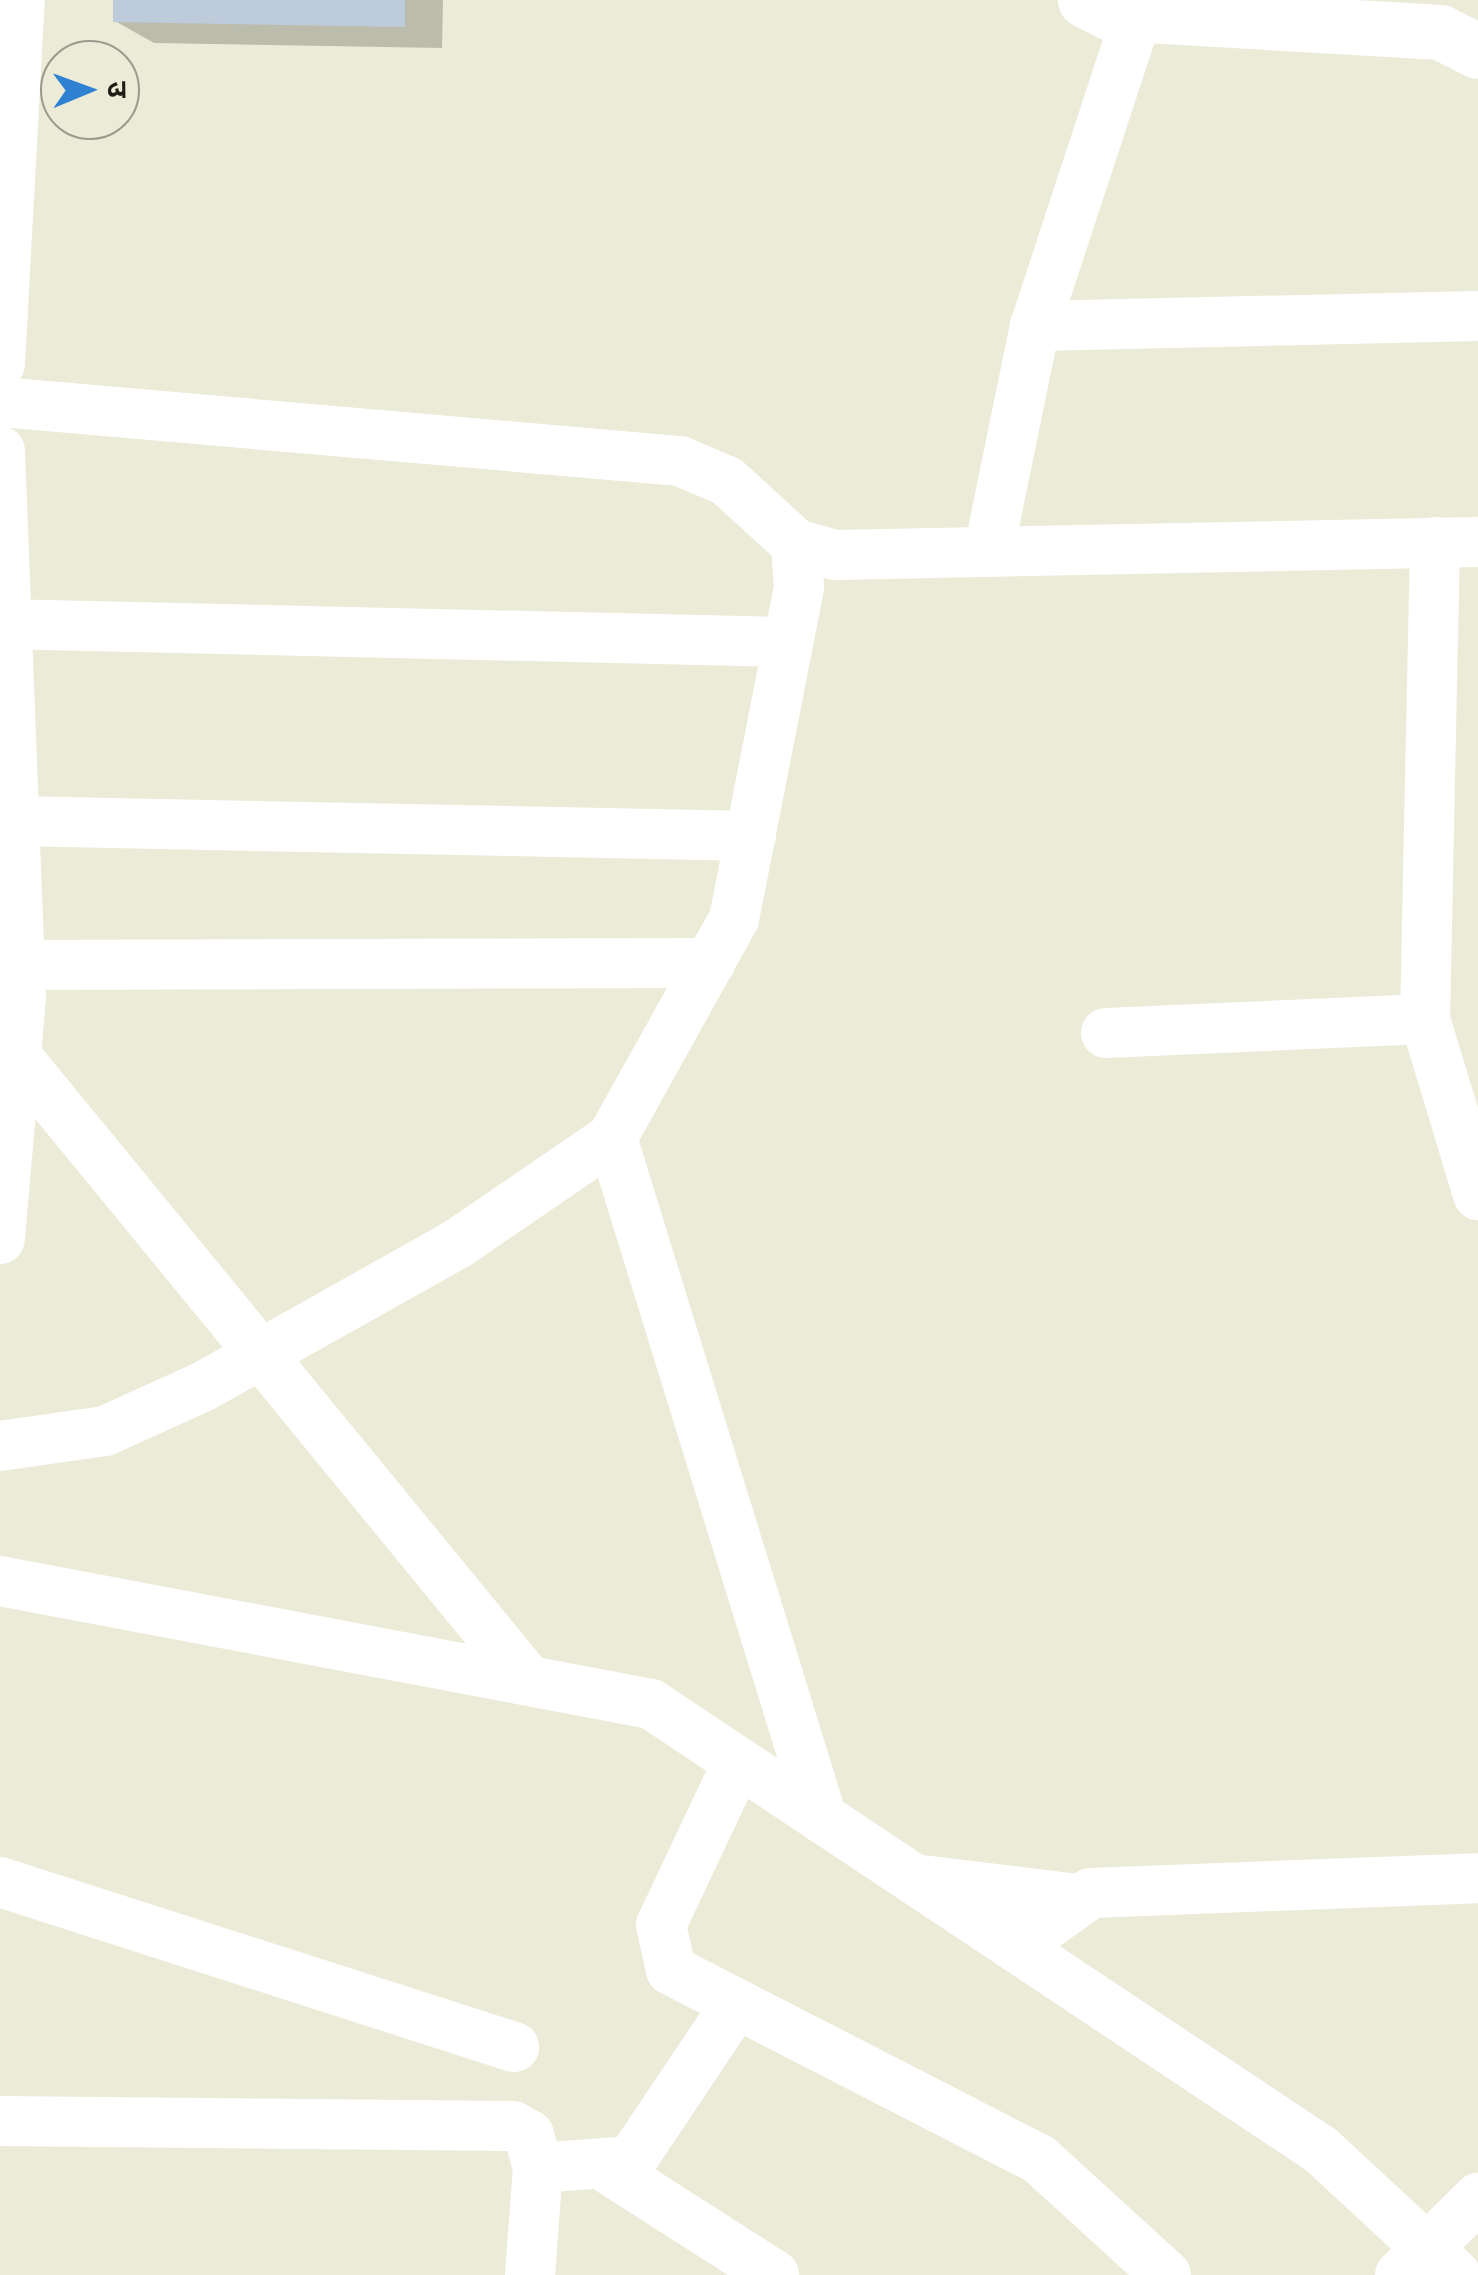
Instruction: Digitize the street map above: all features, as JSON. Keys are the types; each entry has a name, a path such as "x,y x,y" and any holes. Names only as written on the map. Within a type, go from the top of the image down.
{"main road":[{"path":"1112,7 1440,32 1478,51"}],"street":[{"path":"0,364 20,0"},
{"path":"990,545 1035,326 1112,7"},
{"path":"1035,326 1478,316"},
{"path":"0,402 680,461 727,481 796,544 835,554 990,545 1466,534 1425,1020 1478,1195"},
{"path":"0,451 10,840 20,965 0,1239"},
{"path":"0,1446 105,1431 264,1354 457,1244 612,1138 734,919 788,642 796,544"},
{"path":"4,624 788,642"},
{"path":"10,840 750,836"},
{"path":"20,965 710,964"},
{"path":"1106,1033 1425,1020"},
{"path":"16,1056 528,1680"},
{"path":"612,1138 822,1818"},
{"path":"0,1581 651,1704 1321,2150 1426,2265 1478,2198"},
{"path":"738,1762 660,1942 671,1970 1040,2159 1166,2275"},
{"path":"914,1879 1076,1898 1478,1878"},
{"path":"0,1882 514,2046"},
{"path":"1016,1947 1076,1898"},
{"path":"610,2170 650,2144 736,2004"},
{"path":"0,2121 512,2126 529,2135 538,2168 530,2275"},
{"path":"538,2168 610,2170 774,2275"}],"building":[{"path":"113,0 405,0 405,27 113,22"}]}
